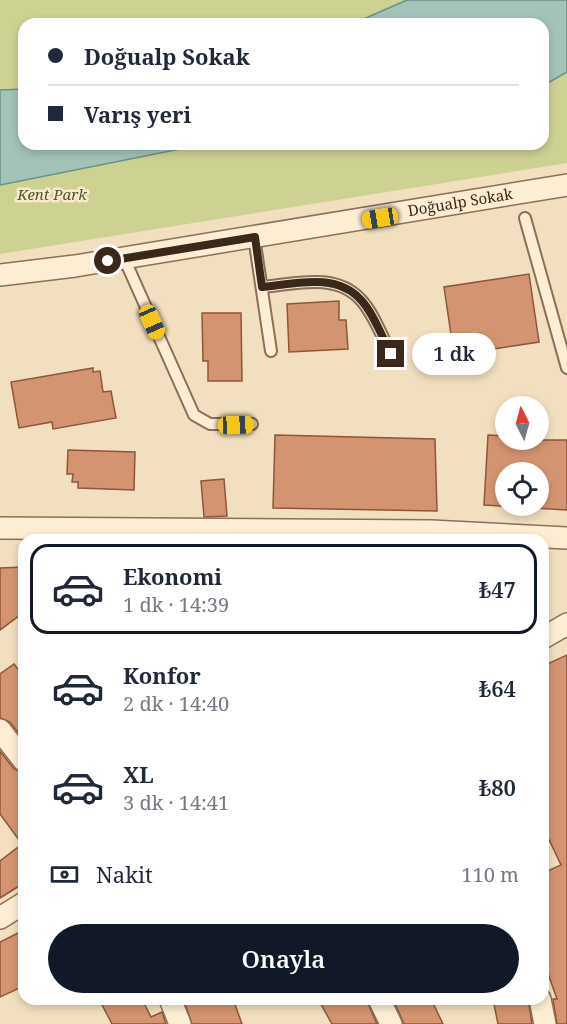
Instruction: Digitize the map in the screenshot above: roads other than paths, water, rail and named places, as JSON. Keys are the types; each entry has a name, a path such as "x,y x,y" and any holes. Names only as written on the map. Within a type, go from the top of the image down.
{"street":[{"name":"Doğualp Sokak","path":"0,275 124,258 567,185"},
{"path":"0,528 74,534 430,531 489,534"},
{"path":"549,537 567,538"},
{"path":"549,634 567,624"},
{"path":"0,730 18,752"},
{"path":"0,918 18,907"},
{"path":"172,1005 180,1024"},
{"path":"381,1005 391,1024"},
{"path":"541,1005 545,1024"}],"lane":[{"path":"525,218 567,368"},
{"path":"255,237 271,351"},
{"path":"124,258 194,415 210,424 252,424"},
{"path":"262,287 314,282 340,286 362,301 391,354"}],"water":[{"path":"407,0 567,0 567,72 549,82 549,18 366,18"},
{"path":"18,89 18,150 175,150 0,185 0,90"}],"park label":[{"name":"Kent Park","path":"52,195"}]}
